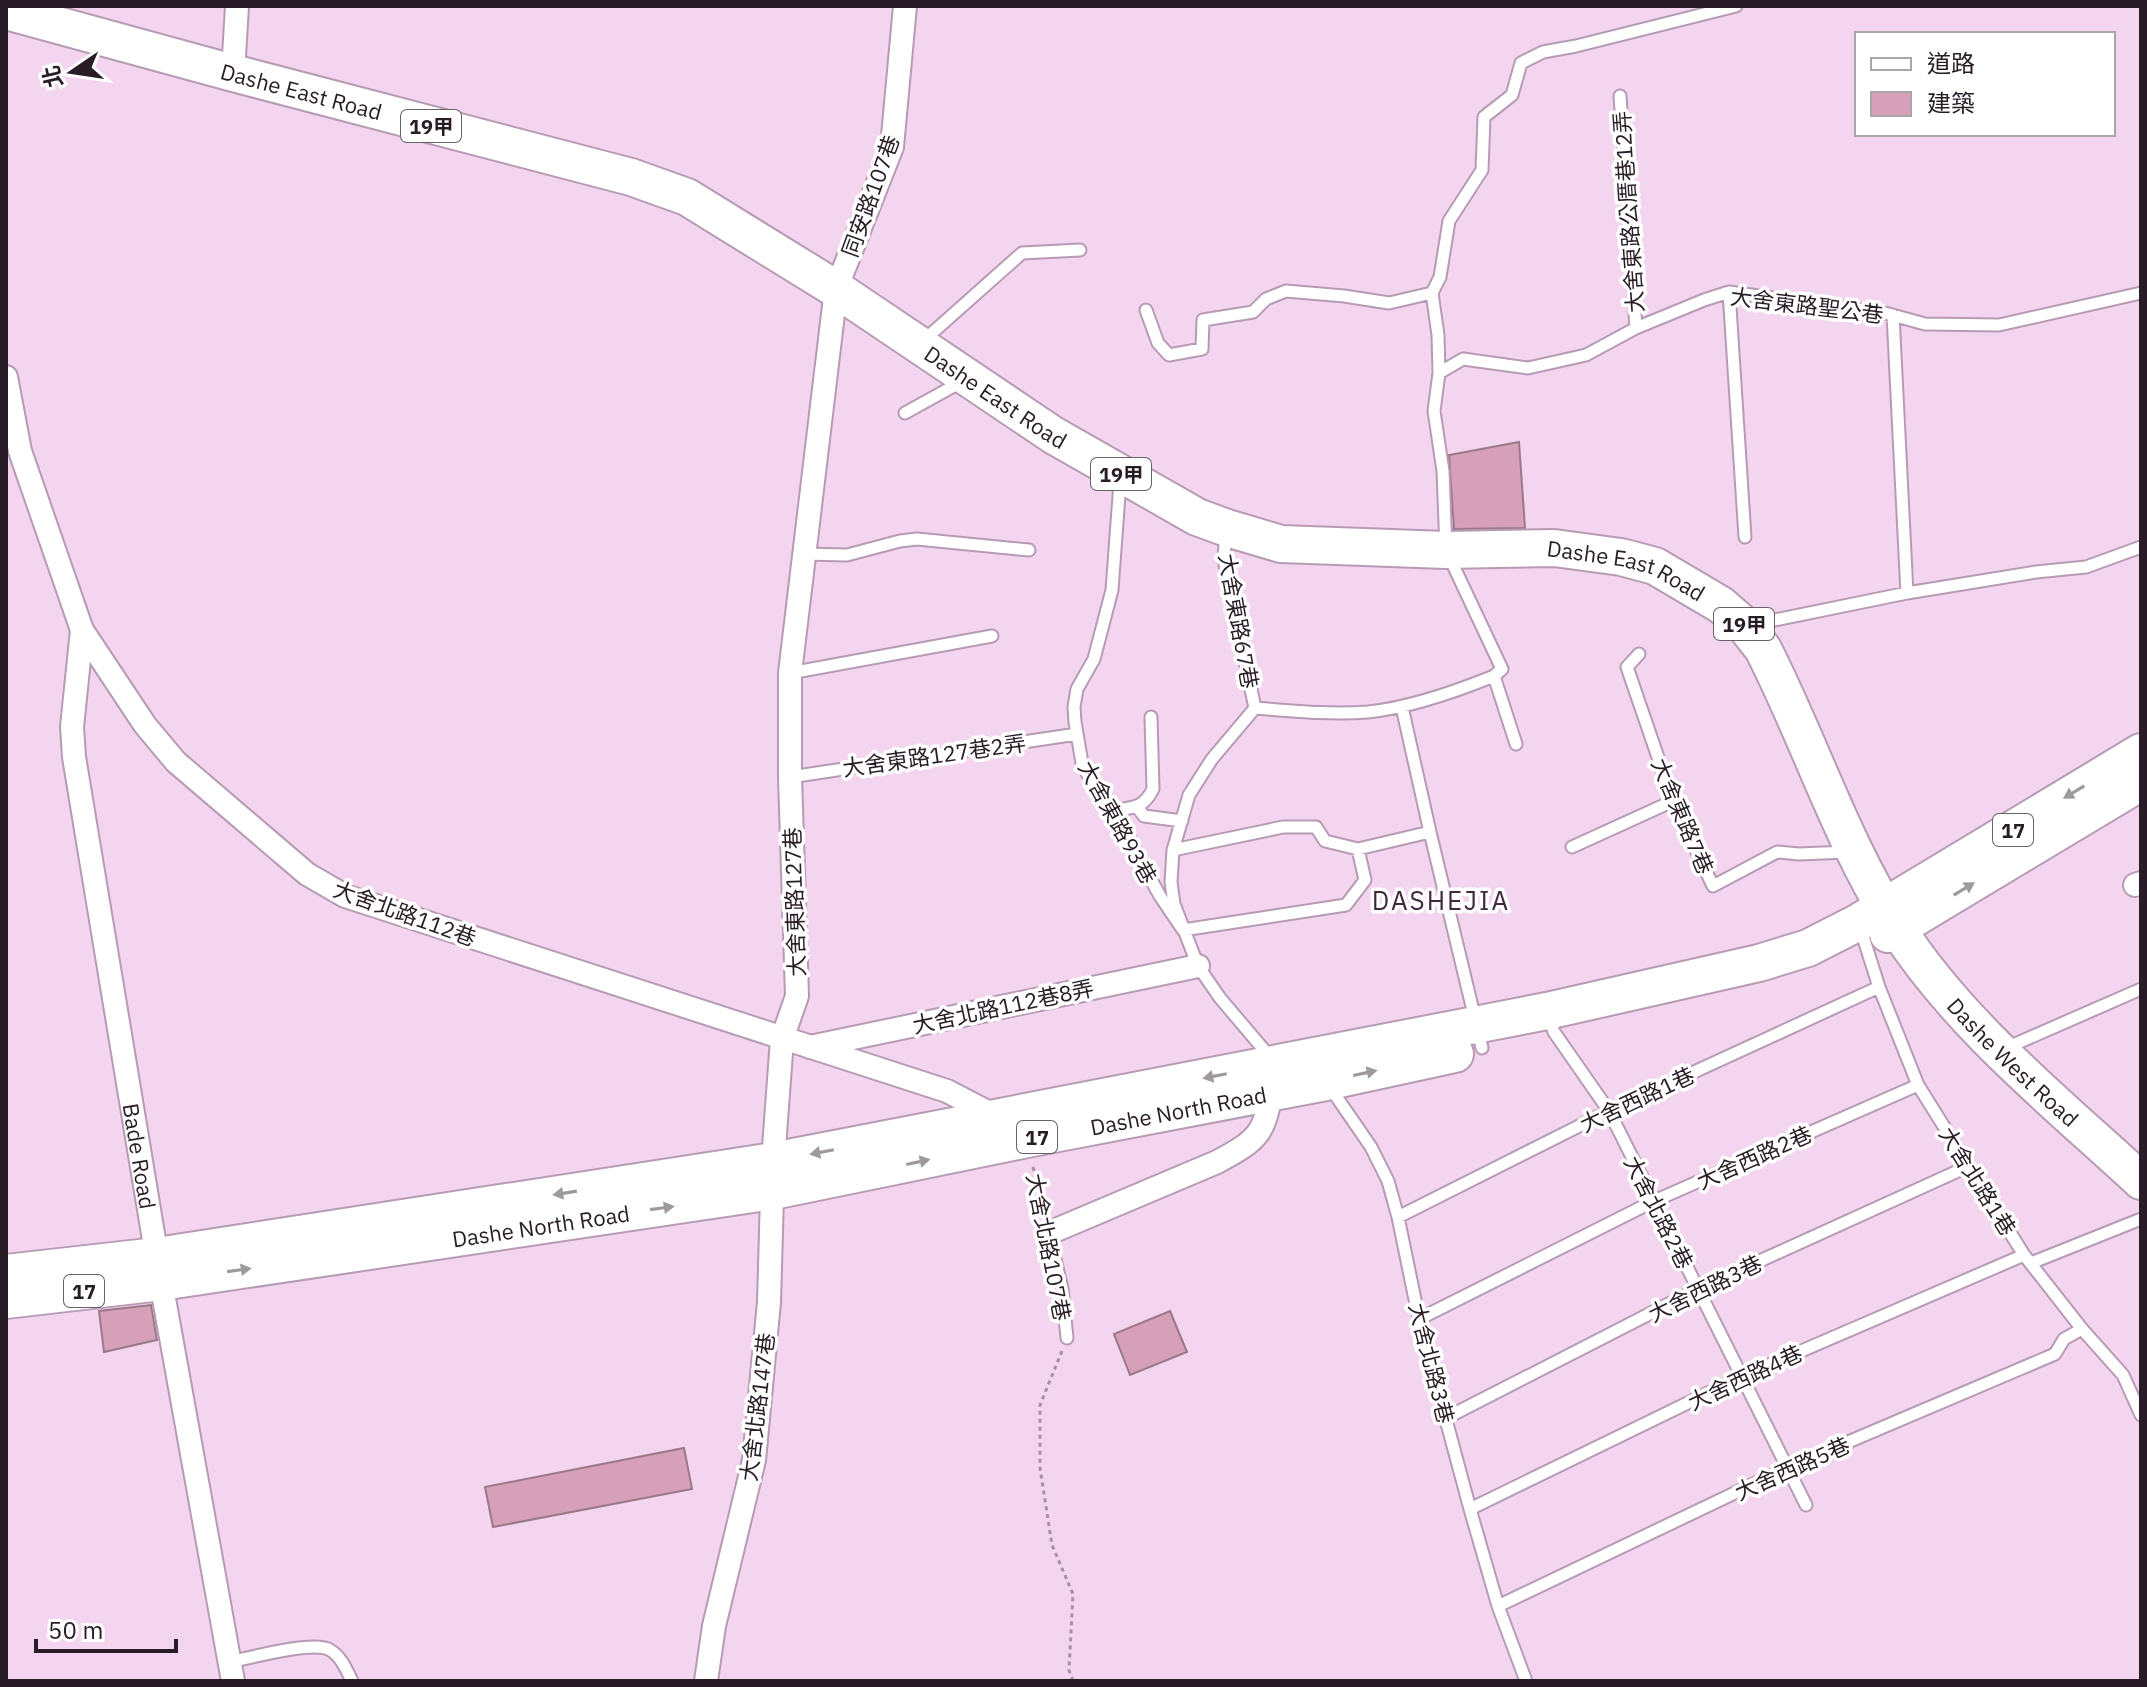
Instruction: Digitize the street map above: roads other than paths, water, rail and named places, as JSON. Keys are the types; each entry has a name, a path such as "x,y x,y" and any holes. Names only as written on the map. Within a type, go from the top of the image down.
{"main road":[{"name":"Dashe East Road","path":"6,11 660,186 687,197 836,289 1053,435 1197,517 1227,528 1281,544 1446,550 1554,548 1621,557 1655,566 1721,605 1745,626 1763,649 1855,852 1877,926"},
{"name":"17","path":"1877,926 2141,752"},
{"name":"17","path":"1877,926 2141,782"},
{"name":"Dashe North Road","path":"159,1269 773,1176 1009,1134 1550,1022 1877,926"},
{"name":"Dashe West Road","path":"1877,926 2001,1051 2141,1181"},
{"name":"17","path":"6,1273 159,1269"},
{"name":"17","path":"6,1300 159,1269"}],"street":[{"path":"233,73 237,6"},
{"name":"同安路107巷","path":"836,289 892,147 905,6"},
{"name":"大舍東路127巷","path":"773,1176 782,1039 797,996 790,673 836,289"},
{"name":"大舍北路112巷","path":"6,377 13,448 82,630 145,725 176,762 307,874 345,896 947,1091 1009,1134"},
{"name":"Bade Road","path":"82,630 72,727 74,757 159,1269 231,1672"},
{"name":"大舍北路112巷8弄","path":"808,1047 1198,966"},
{"path":"1049,1233 1244,1148 1256,1137 1265,1121 1273,1078"},
{"name":"大舍北路147巷","path":"706,1681 714,1626 754,1460 769,1302 773,1176"}],"lane":[{"path":"1516,744 1494,676 1502,669 1446,550 1443,471 1434,411 1439,373 1432,293 1440,277 1449,221 1482,170 1484,117 1512,95 1521,63 1543,52 1736,6"},
{"name":"大舍東路公厝巷12弄","path":"1620,96 1636,328"},
{"path":"920,344 1022,253 1080,250"},
{"path":"1146,310 1158,343 1169,355 1202,349 1203,320 1253,312 1266,299 1286,291 1389,303 1432,293"},
{"path":"1729,292 1745,537"},
{"name":"大舍東路聖公巷","path":"1439,373 1463,359 1528,368 1586,355 1636,328 1729,292 1893,315 1925,324 1999,325 2141,293"},
{"path":"1893,315 1907,593"},
{"path":"905,413 968,378"},
{"name":"大舍東路93巷","path":"1121,473 1112,590 1094,659 1077,689 1074,707 1077,734 1082,763 1096,791 1117,810 1138,856 1183,930"},
{"name":"大舍東路67巷","path":"1227,528 1226,572 1255,708 1311,713 1366,712 1402,707 1494,676"},
{"path":"804,554 847,555 917,539 1029,550"},
{"path":"1745,626 1907,593 2086,567 2141,547"},
{"path":"790,673 992,636"},
{"name":"大舍東路7巷","path":"1639,654 1627,667 1673,801 1713,886 1777,852 1855,852"},
{"path":"1402,707 1480,1036"},
{"path":"1255,708 1212,759 1189,795 1173,850 1171,882 1174,904 1198,966 1273,1078"},
{"path":"1117,810 1137,807 1148,800 1153,789 1151,717"},
{"name":"大舍東路127巷2弄","path":"790,777 1077,734"},
{"path":"1572,847 1673,801"},
{"path":"1137,807 1144,816 1182,821"},
{"path":"1173,850 1283,827 1316,827 1325,841 1358,849 1430,832"},
{"path":"1183,930 1346,905 1365,880 1358,849"},
{"name":"大舍北路1巷","path":"1877,926 1879,987 1918,1085 2027,1259 2123,1375 2141,1415"},
{"name":"大舍西路1巷","path":"1398,1217 1609,1111 1879,987"},
{"path":"2001,1051 2141,989"},
{"name":"大舍北路2巷","path":"1550,1022 1609,1111 1806,1505"},
{"name":"大舍北路3巷","path":"1323,1069 1388,1181 1419,1319 1470,1509 1498,1606 1526,1681"},
{"name":"大舍西路2巷","path":"1419,1319 1654,1201 1918,1085"},
{"name":"大舍西路3巷","path":"1446,1418 1698,1289 1969,1166"},
{"name":"大舍西路4巷","path":"1470,1509 1741,1377 2027,1259 2141,1219"},
{"name":"大舍北路107巷","path":"1049,1233 1062,1289 1067,1338"},
{"name":"大舍西路5巷","path":"1498,1606 1787,1468 2055,1354 2064,1339 2082,1329"},
{"path":"2129,1385 2141,1380"},
{"path":"231,1672 310,1646 329,1649 342,1662 352,1681"}],"district":[{"name":"DASHEJIA","path":"1441,900"}]}
